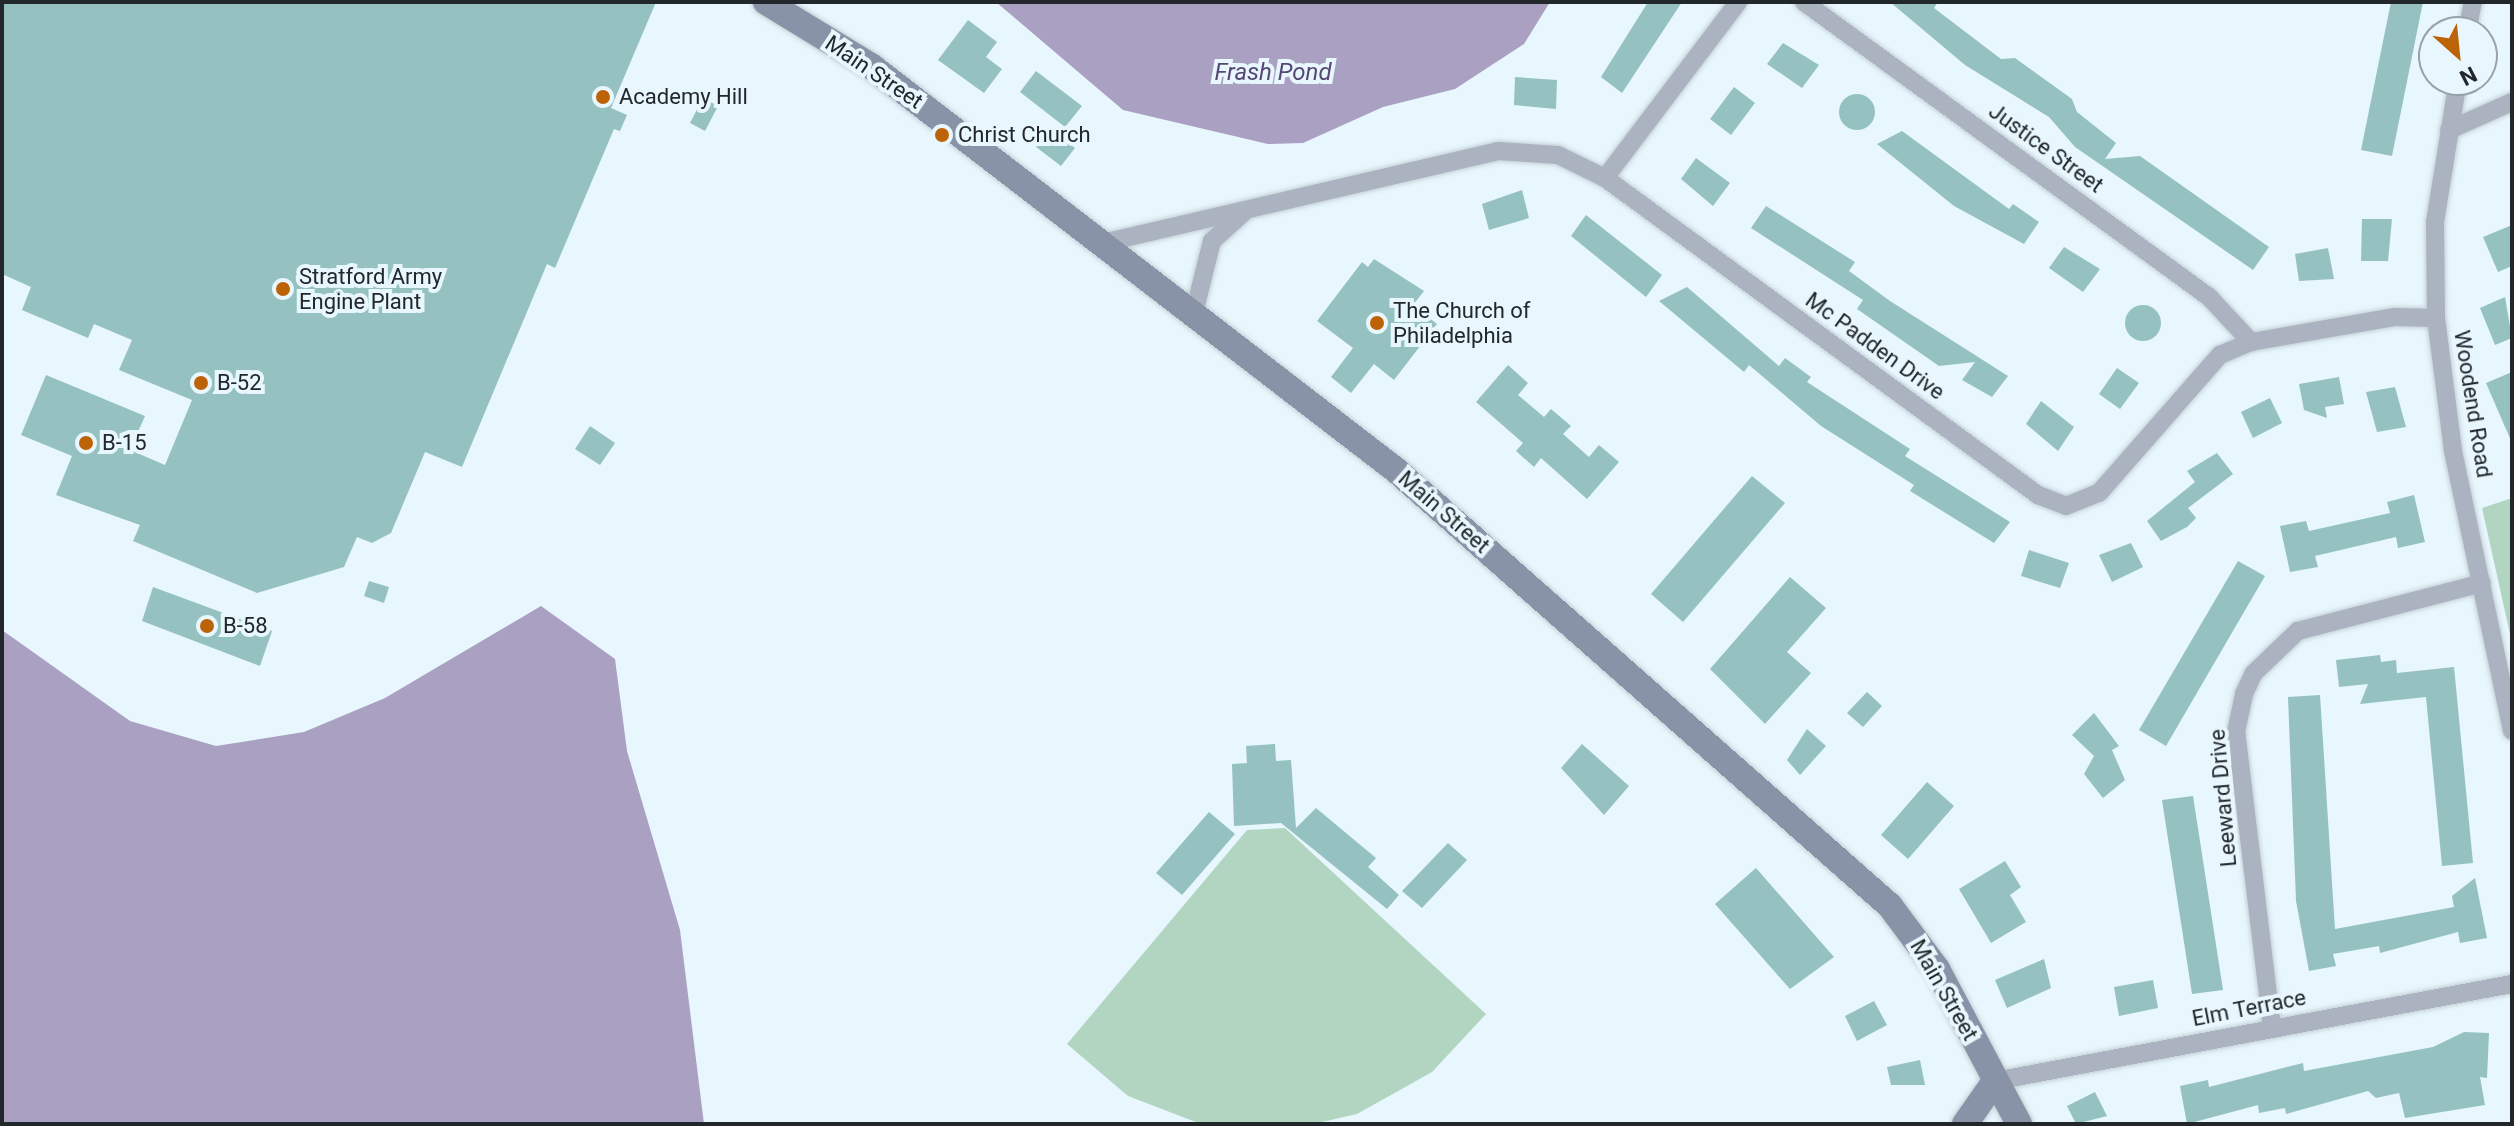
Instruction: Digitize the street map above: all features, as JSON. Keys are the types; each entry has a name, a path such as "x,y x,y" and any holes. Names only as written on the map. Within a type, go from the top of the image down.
{"main road":[{"name":"Main Street","path":"766,2 871,66 1195,309 1400,473 1890,906 1937,969 2019,1124"},
{"path":"1965,1124 1995,1081"}],"street":[{"path":"1605,178 1738,2"},
{"name":"Justice Street","path":"1804,2 2209,297 2251,342"},
{"name":"Woodend Road","path":"2455,96 2435,222 2436,318 2453,451 2512,731"},
{"path":"2449,130 2512,102"},
{"name":"Mc Padden Drive","path":"1103,243 1525,148 1605,178 2057,504 2075,505 2099,493 2190,383 2220,355 2251,342 2394,317 2436,318"},
{"name":"Mc Padden Drive","path":"1195,309 1212,241 1245,211"},
{"name":"Leeward Drive","path":"2272,1028 2236,732 2244,694 2262,663 2298,631 2482,583"},
{"name":"Elm Terrace","path":"1995,1081 2512,984"}],"green space":[{"path":"2512,498 2512,643 2482,508"},
{"path":"1285,828 1486,1014 1432,1072 1357,1114 1313,1124 1201,1124 1128,1096 1067,1044 1247,830"}],"water":[{"name":"Frash Pond","path":"996,2 1550,2 1524,44 1455,89 1383,107 1303,143 1268,144 1123,110"},
{"path":"541,606 615,659 627,751 680,930 704,1124 2,1124 2,630 130,721 216,746 304,732 385,698"}],"building":[{"name":"Stratford Army Engine Plant","path":"2,2 656,2 611,108 627,115 620,131 614,129 555,268 547,264 462,467 425,452 391,533 372,543 357,537 344,567 257,593 133,541 140,525 56,495 72,456 21,435 46,375 145,416 130,450 165,465 192,400 119,370 132,340 94,324 88,338 22,310 31,287 2,274"},
{"path":"1648,2 1682,2 1622,93 1601,77"},
{"path":"1890,2 1938,2 1934,8 2001,59 2015,58 2072,99 2077,112 2116,143 2105,159 2140,156 2269,247 2253,270 2075,147 2049,117 1965,65"},
{"path":"2391,2 2423,2 2392,156 2361,150"},
{"path":"968,20 997,42 986,57 1002,69 984,93 938,60"},
{"path":"1783,43 1819,65 1802,88 1767,64"},
{"path":"1036,71 1082,106 1065,127 1020,92"},
{"path":"1515,77 1557,80 1556,109 1514,105"},
{"path":"1734,87 1755,103 1731,135 1710,119"},
{"path":"1857,94 1870,99 1875,112 1870,125 1857,130 1844,125 1839,112 1844,99"},
{"path":"703,98 718,106 705,131 690,123"},
{"path":"1050,129 1075,148 1061,166 1036,147"},
{"path":"1902,131 2009,209 2013,204 2039,222 2024,244 1954,206 1877,144"},
{"path":"1696,158 1730,183 1713,206 1681,179"},
{"path":"1522,190 1529,218 1489,230 1482,204"},
{"path":"1766,206 1855,262 1849,271 1890,301 2008,376 1992,397 1962,380 1975,362 1939,366 1857,309 1863,300 1751,228"},
{"path":"1586,215 1662,275 1646,297 1571,236"},
{"path":"2362,219 2392,219 2388,261 2361,261"},
{"path":"2512,225 2512,266 2498,272 2483,237"},
{"path":"2064,247 2100,269 2083,292 2049,268"},
{"path":"2328,248 2334,279 2299,281 2295,254"},
{"path":"1374,259 1424,291 1413,305 1437,324 1394,380 1374,364 1351,393 1331,377 1353,348 1317,321 1362,262 1368,267"},
{"path":"1687,287 1779,366 1785,358 1811,377 1807,382 1910,449 1905,456 2010,522 1994,543 1910,491 1914,485 1821,426 1749,365 1744,372 1659,301"},
{"path":"2505,297 2512,338 2495,345 2480,308"},
{"path":"2143,305 2156,310 2161,323 2156,336 2143,341 2130,336 2125,323 2130,310"},
{"path":"1508,365 1528,383 1518,395 1544,417 1551,409 1571,426 1563,434 1589,457 1599,445 1619,462 1587,499 1541,458 1534,467 1516,451 1523,443 1476,402"},
{"path":"2117,368 2139,383 2120,409 2099,394"},
{"path":"2512,372 2512,443 2486,383"},
{"path":"2339,377 2344,404 2325,407 2327,418 2304,410 2299,384"},
{"path":"2395,387 2406,427 2377,432 2366,392"},
{"path":"2270,398 2282,423 2253,438 2241,412"},
{"path":"2041,401 2074,427 2058,451 2026,424"},
{"path":"590,426 615,443 600,465 575,449"},
{"path":"2217,453 2233,474 2188,508 2196,518 2187,527 2161,541 2147,521 2195,482 2187,471"},
{"path":"1752,476 1785,503 1683,622 1651,594"},
{"path":"2414,495 2425,542 2398,548 2396,537 2315,556 2318,567 2290,572 2280,526 2306,521 2309,531 2390,513 2387,502"},
{"path":"2131,543 2143,567 2112,582 2099,555"},
{"path":"2029,550 2069,563 2060,588 2021,576"},
{"path":"2238,561 2265,576 2166,746 2139,730"},
{"path":"1790,577 1826,608 1787,652 1811,673 1765,724 1710,669"},
{"path":"369,581 389,587 384,603 364,596"},
{"name":"B-58","path":"153,587 272,631 260,666 142,621"},
{"path":"2380,655 2381,662 2396,660 2397,673 2454,667 2473,863 2442,866 2426,697 2360,704 2368,684 2339,687 2336,660"},
{"path":"1867,692 1882,706 1863,727 1847,713"},
{"path":"2320,695 2335,929 2454,907 2452,896 2475,878 2487,938 2460,943 2458,932 2380,953 2379,946 2333,954 2336,966 2309,971 2296,901 2288,697"},
{"path":"2094,713 2119,746 2112,750 2125,780 2103,798 2084,774 2094,756 2072,735"},
{"path":"1807,729 1826,746 1800,775 1787,760"},
{"path":"1275,744 1276,761 1291,760 1296,828 1316,808 1376,858 1368,867 1399,895 1387,909 1281,823 1234,826 1232,764 1247,763 1246,746"},
{"path":"1582,744 1629,786 1604,815 1561,768"},
{"path":"1927,782 1954,806 1908,859 1881,835"},
{"path":"2193,796 2223,990 2192,994 2162,800"},
{"path":"1209,812 1235,834 1182,895 1156,873"},
{"path":"1448,843 1467,860 1422,908 1402,891"},
{"path":"2005,861 2021,887 2010,895 2026,922 1991,943 1959,889"},
{"path":"1756,868 1834,957 1790,989 1715,904"},
{"path":"2044,959 2051,988 2007,1008 1995,980"},
{"path":"2153,980 2158,1008 2119,1016 2114,987"},
{"path":"1874,1001 1887,1025 1857,1041 1845,1016"},
{"path":"2464,1032 2489,1033 2487,1078 2480,1077 2485,1105 2405,1118 2399,1093 2376,1098 2368,1091 2286,1114 2285,1108 2259,1113 2258,1105 2187,1124 2180,1086 2208,1080 2209,1087 2303,1063 2304,1071 2433,1047"},
{"path":"1920,1060 1925,1085 1891,1085 1887,1067"},
{"path":"2095,1092 2107,1116 2076,1124 2067,1106"}],"place":[{"name":"Academy Hill","path":"603,97"},
{"name":"Christ Church","path":"942,135"},
{"name":"Stratford Army Engine Plant","path":"283,289"},
{"name":"The Church of Philadelphia","path":"1377,323"},
{"name":"B-52","path":"201,383"},
{"name":"B-15","path":"86,443"},
{"name":"B-58","path":"207,626"}]}
